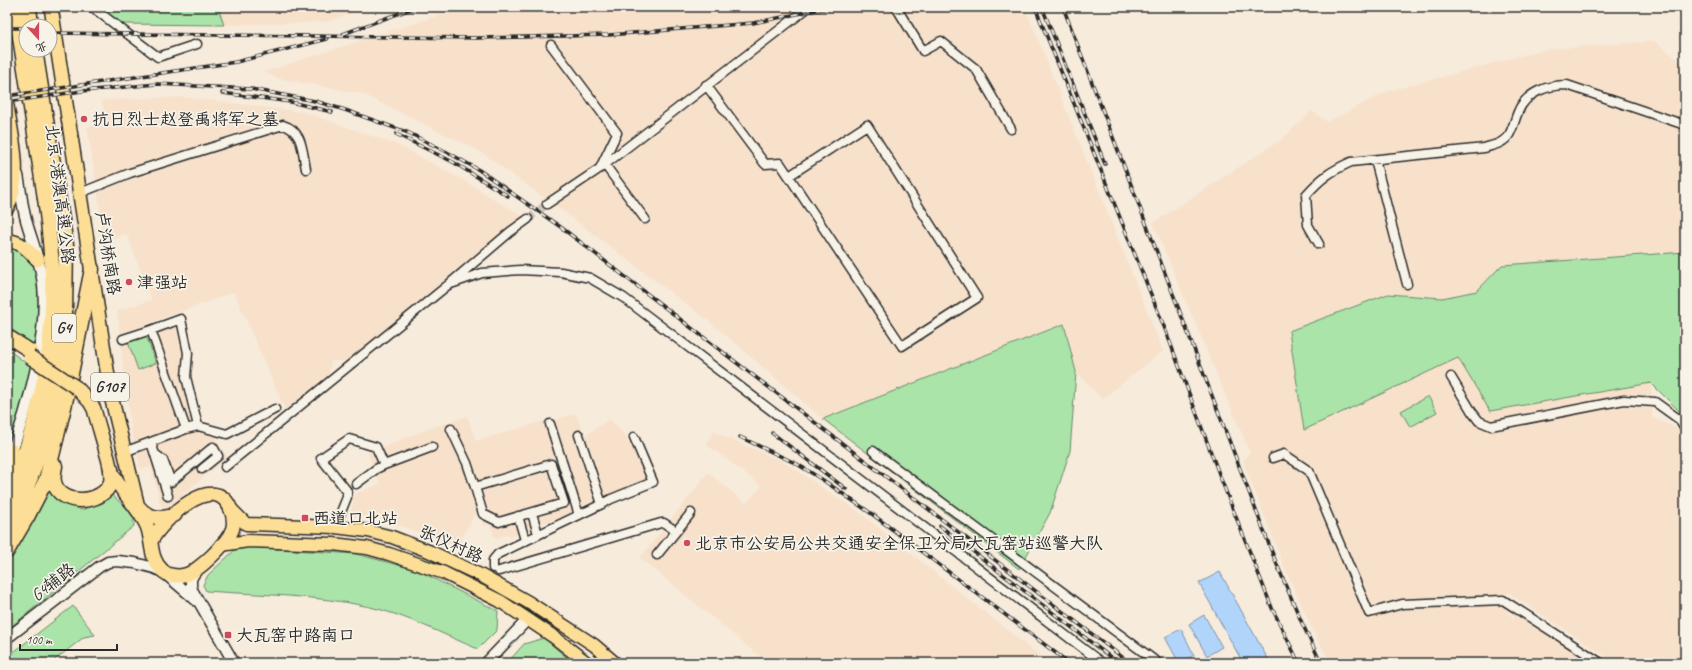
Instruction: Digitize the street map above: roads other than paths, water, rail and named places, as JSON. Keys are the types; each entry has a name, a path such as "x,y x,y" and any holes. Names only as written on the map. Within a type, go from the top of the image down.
{"highway":[{"name":"北京-港澳高速公路","path":"9,496 34,421 44,381 51,329 52,277 49,220 16,7"},
{"path":"29,7 30,18"},
{"name":"卢沟桥南路","path":"51,7 112,396 124,452 140,508"},
{"name":"北京-港澳高速公路","path":"7,532 31,477 40,450 55,390 62,352 65,315 66,245 36,58"},
{"path":"7,106 15,162 14,184 11,200 7,208"},
{"path":"7,241 13,241 22,245 38,260"},
{"path":"7,551 46,480 58,436 92,269"},
{"name":"G107","path":"7,336 93,396 98,405 123,484 140,508"},
{"name":"G107","path":"7,342 31,354"},
{"name":"G107","path":"78,385 94,409 110,469 120,487 143,519 150,534 151,553 163,572"},
{"path":"58,436 54,482 59,491 68,498 78,500 97,496 108,487 111,481 110,469"},
{"path":"9,458 9,496"},
{"path":"151,541 157,532 175,514 191,500 202,495 212,494 221,497 228,503 232,510 233,529 222,545 197,569 185,575 173,576 163,572"},
{"path":"140,508 156,518 166,518 175,514"}],"main road":[{"name":"张仪村路","path":"232,510 246,524 335,527 368,531 392,537 431,552 480,575 528,602 594,645 615,663"},
{"name":"张仪村路","path":"222,545 248,540 333,544 367,548 389,554 444,573 500,601 528,619 587,663"}],"street":[{"path":"92,7 158,57 197,44"},
{"path":"547,204 602,167 706,85 809,7"},
{"path":"896,7 923,51 941,41 976,69 1011,129"},
{"path":"551,45 617,133 602,167"},
{"path":"706,85 765,164 780,163 902,346 977,298 867,125 789,176"},
{"path":"1319,244 1308,225 1306,195 1318,181 1331,171 1351,162 1484,148 1500,143 1508,136 1518,110 1529,97 1539,90 1554,85 1567,85 1685,125"},
{"path":"80,193 130,174 283,125 291,127 297,133 306,169"},
{"path":"1375,160 1407,284"},
{"path":"9,458 28,400 40,344 44,296 43,283 26,219 15,162"},
{"path":"602,167 645,219"},
{"path":"225,467 448,286 528,218"},
{"path":"448,286 482,273 520,270 561,272 590,278 624,298 1102,663"},
{"path":"123,339 181,319 188,353 186,377 198,426"},
{"path":"151,330 186,429"},
{"path":"1451,377 1479,421 1491,426 1624,400 1655,402 1680,420 1685,428"},
{"path":"124,452 198,426 227,434 275,409"},
{"path":"550,424 579,515"},
{"path":"451,429 467,463 483,514 499,522 564,503 551,464 475,487"},
{"path":"579,435 602,504"},
{"path":"634,437 653,482 611,499 498,554 493,560 496,570 661,523 664,523 676,531"},
{"path":"339,517 347,497 347,491 321,458 349,439 376,447 384,465"},
{"path":"151,442 168,496"},
{"path":"155,454 163,460 171,482 213,447 218,456 202,469"},
{"path":"356,484 384,465 432,447"},
{"path":"873,452 1158,663"},
{"path":"1273,458 1284,454 1309,470 1369,613 1402,604 1503,600 1601,663"},
{"path":"532,513 538,534"},
{"path":"657,555 691,513"},
{"path":"518,516 525,540"},
{"name":"G4辅路","path":"7,638 99,567 108,562 117,561 135,563 163,572"},
{"path":"197,569 191,579 191,588 197,601 234,663"},
{"path":"163,572 197,601"},
{"path":"486,663 528,619"}],"water":[{"path":"1220,572 1270,663 1243,663 1199,583"},
{"path":"1204,615 1222,647 1207,656 1189,624"},
{"path":"1181,629 1194,655 1179,663 1165,637"}],"tunnel":[{"path":"528,219 547,204"}],"railway":[{"path":"343,34 416,7"},
{"path":"58,33 477,38 609,35 753,23 831,7"},
{"path":"1035,7 1167,334 1219,474 1272,608 1299,663"},
{"path":"1042,7 1105,164"},
{"path":"1063,7 1275,560 1321,663"},
{"path":"7,28 18,28"},
{"path":"7,96 236,62 327,39"},
{"path":"7,102 82,91 157,84 251,89 315,101 409,133 479,170 562,228 1130,663"},
{"path":"222,93 291,102 332,112"},
{"path":"396,134 453,162 508,196"},
{"path":"772,433 846,489"},
{"path":"740,437 797,464 823,480 872,514 1069,663"},
{"path":"940,526 1118,663"}],"place":[{"name":"抗日烈士赵登禹将军之墓","path":"84,119"},
{"name":"津强站","path":"129,282"},
{"name":"西道口北站","path":"305,518"},
{"name":"北京市公安局公共交通安全保卫分局大瓦窑站巡警大队","path":"687,543"},
{"name":"大瓦窑中路南口","path":"228,635"}]}
